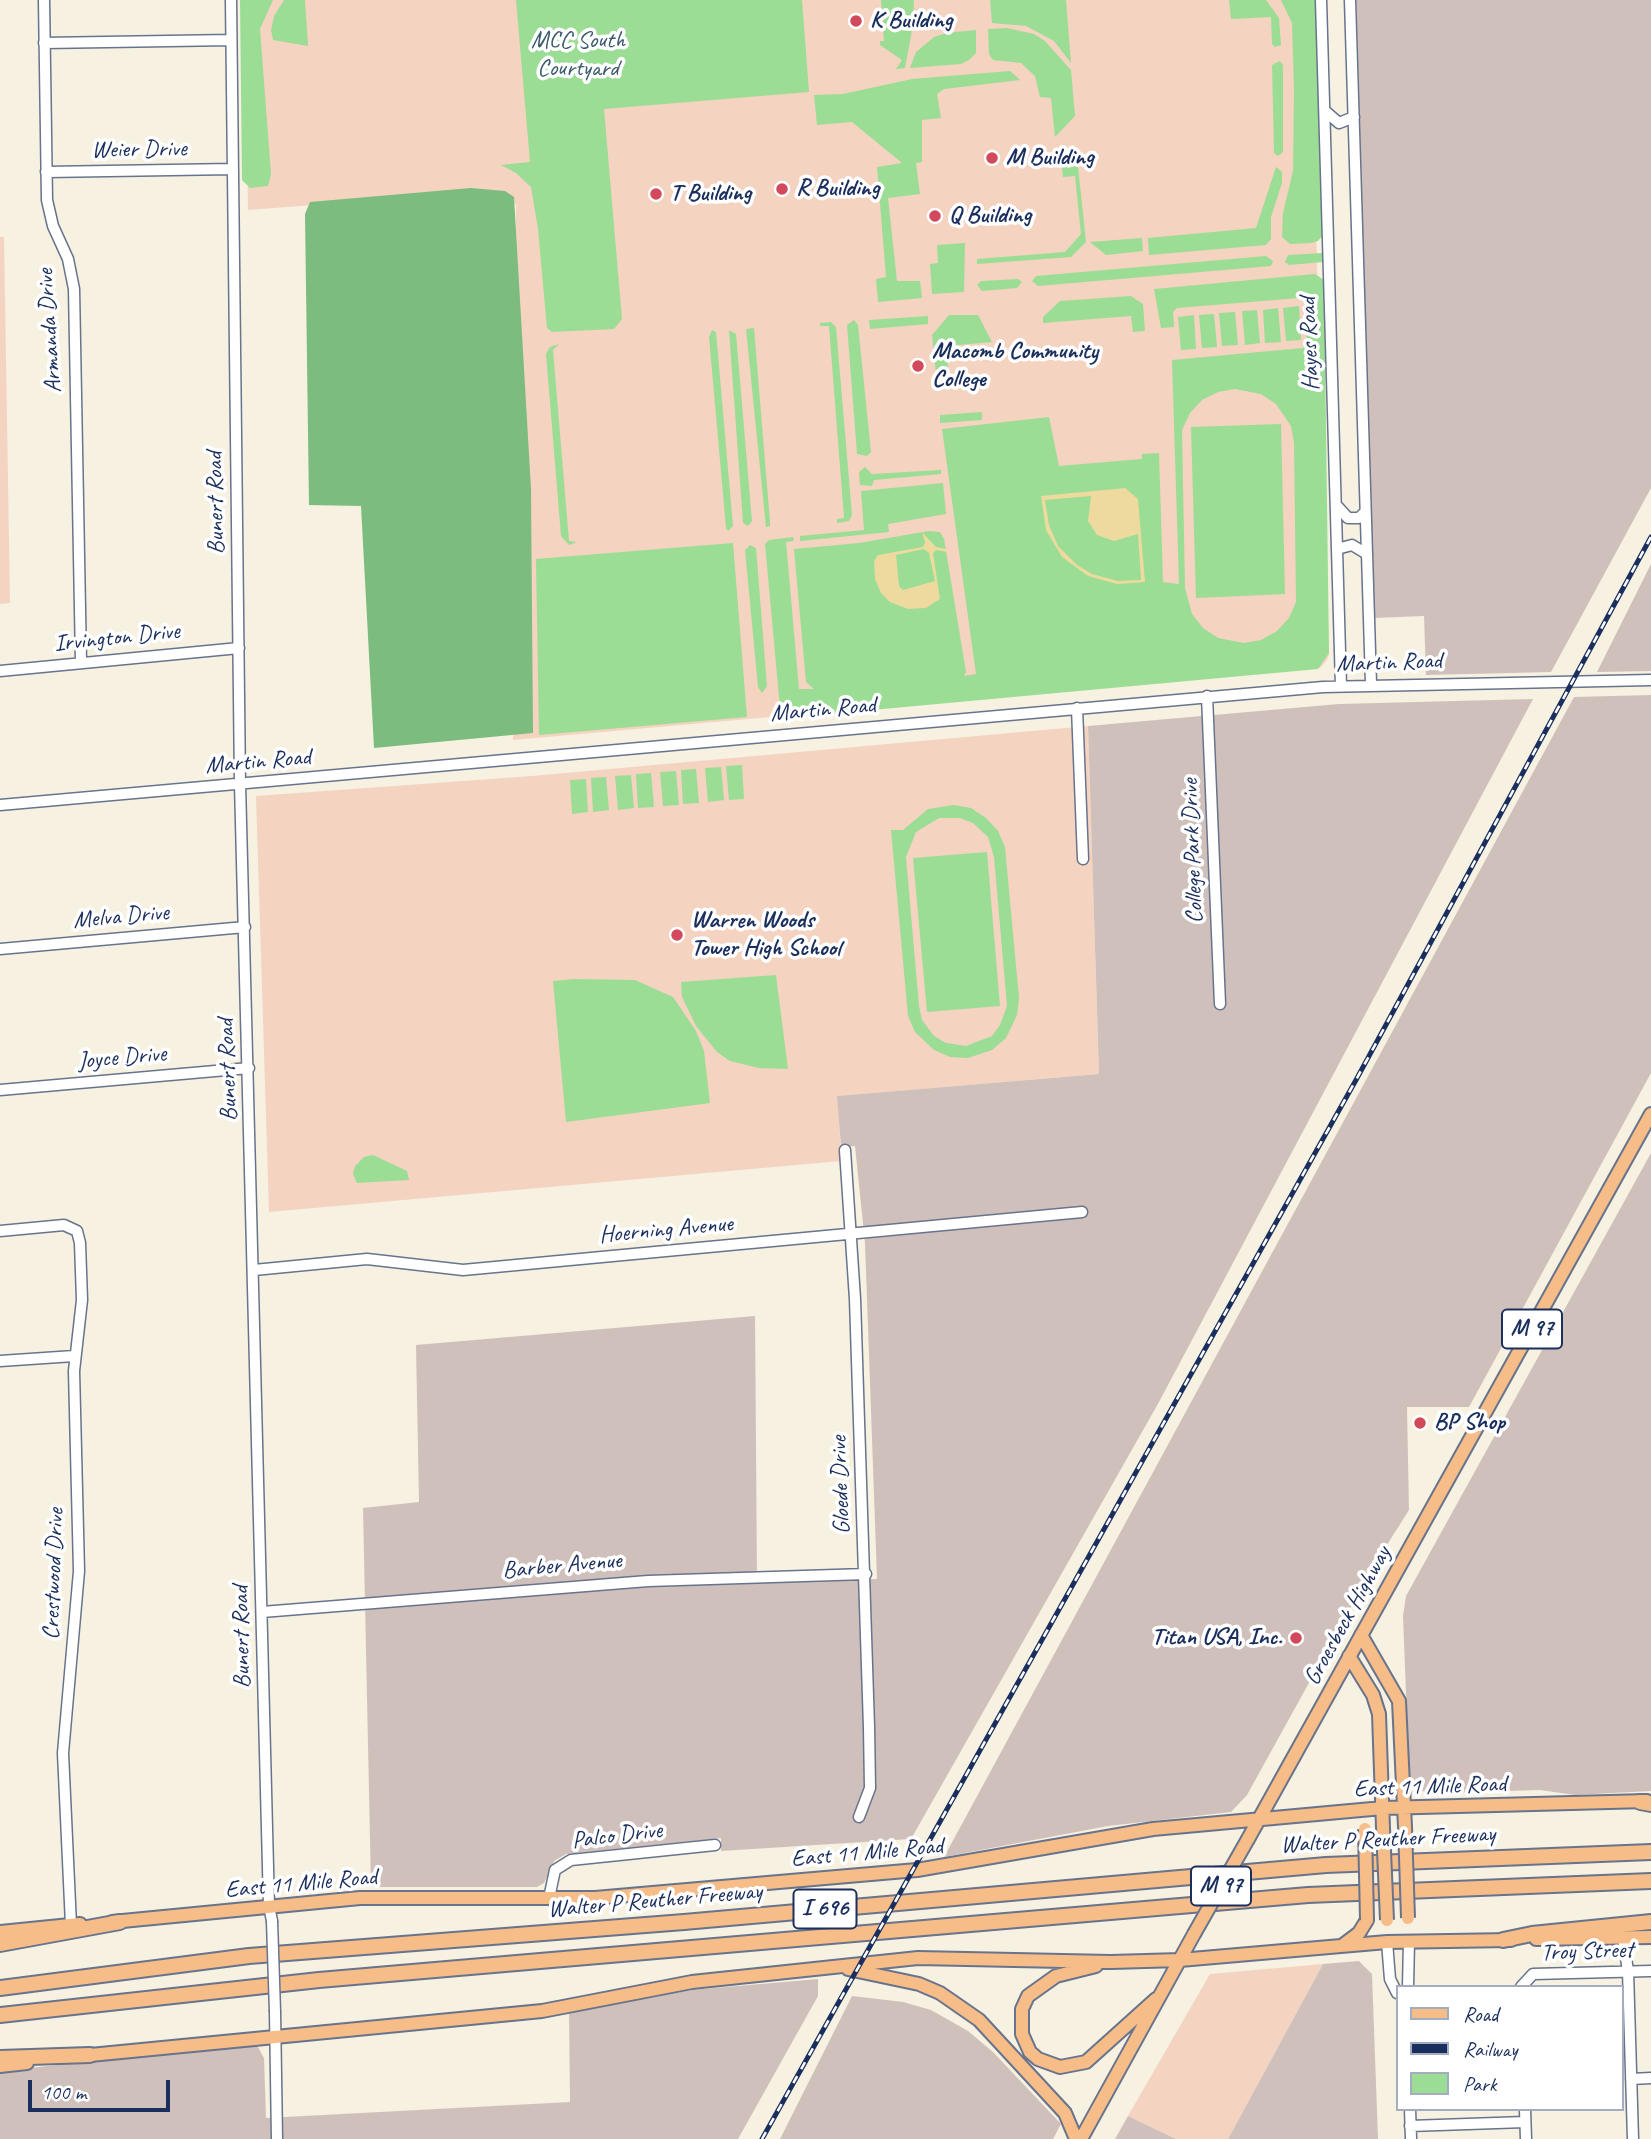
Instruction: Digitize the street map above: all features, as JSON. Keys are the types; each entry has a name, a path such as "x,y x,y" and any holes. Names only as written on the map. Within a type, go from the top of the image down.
{"highway":[{"name":"Walter P Reuther Freeway","path":"0,1988 249,1956 684,1923 1326,1865 1651,1852"},
{"name":"Walter P Reuther Freeway","path":"0,2015 249,1987 1281,1898 1455,1887 1651,1881"},
{"path":"0,1944 120,1922"},
{"path":"1503,1940 1532,1934 1651,1922"},
{"path":"0,2058 90,2055"}],"main road":[{"name":"Groesbeck Highway","path":"1078,2139 1651,1114"},
{"path":"1361,1635 1399,1701 1409,1941"},
{"path":"1349,1656 1373,1695 1380,1714 1387,1942"},
{"name":"East 11 Mile Road","path":"0,1932 360,1898 595,1898 917,1870 1143,1830 1383,1808 1647,1802"},
{"path":"1343,1945 1359,1933 1367,1920 1365,1829 1347,1811"},
{"path":"0,2066 276,2035 542,2011 692,1982 944,1957 1111,1962 1180,1960 1387,1942 1651,1937"},
{"path":"1111,1962 1056,1976 1028,1996 1022,2009 1021,2034 1030,2052 1038,2059 1060,2067 1086,2062 1156,1999"},
{"path":"838,1966 919,1984 955,2003 979,2020 1065,2113 1078,2139"}],"street":[{"name":"Armanda Drive","path":"44,0 46,172 50,213 68,259 74,289 81,662"},
{"name":"Bunert Road","path":"230,0 240,784 277,2139"},
{"name":"Hayes Road","path":"1321,0 1341,686"},
{"name":"Hayes Road","path":"1350,0 1371,684"},
{"path":"44,43 231,40"},
{"path":"1324,111 1339,123 1354,117"},
{"name":"Weier Drive","path":"46,172 233,169"},
{"path":"1336,498 1339,510 1348,518 1359,518 1365,512"},
{"path":"1337,549 1353,545 1367,554"},
{"name":"Irvington Drive","path":"0,671 239,648"},
{"name":"Martin Road","path":"0,804 1207,696 1371,684 1651,680"},
{"name":"College Park Drive","path":"1207,696 1220,1004"},
{"path":"1077,708 1083,859"},
{"name":"Melva Drive","path":"0,949 245,927"},
{"name":"Joyce Drive","path":"0,1090 248,1068"},
{"name":"Gloede Drive","path":"845,1150 852,1234 866,1574 870,1788 859,1817"},
{"name":"Hoerning Avenue","path":"254,1269 368,1259 463,1270 1082,1212"},
{"name":"Crestwood Drive","path":"0,1231 64,1225 74,1228 80,1243 82,1300 74,1356 79,1571 63,1753 71,1924"},
{"path":"0,1361 74,1356"},
{"name":"Barber Avenue","path":"262,1612 648,1581 866,1574"},
{"name":"Palco Drive","path":"549,1898 555,1870 571,1860 715,1845"},
{"path":"1623,1938 1628,1971 1633,2139"},
{"path":"1408,1985 1409,1941"},
{"path":"1387,1942 1390,1979 1396,1991"},
{"name":"Troy Street","path":"1523,1983 1537,1974 1651,1971"},
{"path":"1631,2079 1651,2078"},
{"path":"1410,2111 1411,2139"},
{"path":"1525,2111 1526,2139"},
{"path":"1410,2126 1525,2122"}],"shaded area":[{"name":"Macomb Community College","path":"245,0 1309,0 1329,654 1327,660 1320,668 513,740 516,205 496,191 248,210"},
{"path":"1356,0 1651,0 1651,488 1551,672 1426,675 1424,616 1374,618"},
{"path":"0,237 4,237 10,603 0,604"},
{"path":"1651,564 1651,671 1597,672"},
{"path":"1651,695 1651,1073 1469,1407 1407,1407 1409,1510 1373,1567 1247,1795 1231,1812 1108,1826 944,1857 1574,697"},
{"path":"1533,699 1159,1402 911,1839 721,1851 721,1838 566,1854 554,1861 544,1883 537,1887 371,1887 363,1508 419,1502 416,1345 755,1316 757,1581 877,1579 865,1243 855,1146 841,1147 837,1096 1099,1074 1088,726 1339,704"},
{"name":"Warren Woods Tower High School","path":"1088,726 1099,1074 838,1096 841,1161 269,1212 256,796 532,776"},
{"path":"1651,1153 1651,1791 1575,1795 1540,1790 1443,1793 1421,1791 1411,1782 1409,1771 1403,1616 1406,1596"},
{"path":"1359,1961 1372,1974 1378,2139 1228,2139 1323,1964"},
{"path":"1323,1964 1228,2139 1176,2139 1128,2116 1210,1974"},
{"path":"818,1979 818,1996 738,2139 0,2139 0,2071 250,2045 258,2047 264,2058 266,2118 570,2102 569,2013 692,1990"},
{"path":"852,1996 903,2002 931,2010 968,2031 993,2052 1061,2124 1053,2139 780,2139"},
{"path":"1128,2116 1176,2139 1115,2139"}],"green space":[{"path":"240,0 273,0 260,29 271,174 268,186 250,188 242,180"},
{"path":"284,0 305,0 308,46 273,40 271,30 274,16"},
{"name":"MCC South Courtyard","path":"516,0 802,0 809,92 604,109 622,319 614,329 552,332 547,328 538,229 531,187 516,173 501,165 530,162"},
{"path":"881,0 914,0 913,25 905,68 896,69 902,60 880,45 880,41 884,41"},
{"path":"990,0 1066,0 1071,63 1054,41 1026,26 992,23"},
{"path":"1229,0 1266,0 1279,18 1281,45 1275,47 1272,44 1271,17 1231,19"},
{"path":"1281,0 1316,0 1323,235 1318,241 1311,243 1290,244 1282,237 1283,213 1293,171 1294,91 1292,23"},
{"path":"1007,28 1034,34 1045,41 1071,70 1075,116 1055,137 1051,98 1040,97 1035,76 1021,63 993,60 989,54 988,29"},
{"path":"976,30 976,53 969,60 961,64 910,68 916,52 934,37"},
{"path":"1280,61 1283,65 1283,152 1278,156 1274,153 1272,65"},
{"path":"1010,71 1020,80 944,89 937,94 941,118 922,120 922,162 916,163 920,194 888,198 897,281 920,281 922,298 878,302 876,279 886,277 877,167 902,163 852,122 817,125 814,95 843,94 912,79"},
{"path":"1076,148 1086,242 1071,257 977,264 977,259 1065,252 1081,234 1075,176 1063,177 1060,150"},
{"path":"1276,167 1282,172 1282,183 1271,217 1271,239 1266,245 1149,255 1148,238 1256,228"},
{"path":"471,188 505,191 514,197 531,489 533,733 374,748 361,506 309,505 305,214 310,202"},
{"path":"1142,238 1143,251 1106,255 1090,242"},
{"path":"965,243 964,292 932,294 930,264 938,263 937,245"},
{"path":"1323,253 1323,262 1289,265 1285,262 1288,255"},
{"path":"1266,256 1273,261 1271,266 1038,286 1032,281 1036,276"},
{"path":"1315,274 1324,280 1329,653 1318,669 785,718 780,708 765,544 769,540 793,537 794,541 786,542 799,689 814,689 806,682 794,549 859,543 929,531 940,532 944,539 966,672 964,676 976,674 942,429 1049,417 1059,466 1142,459 1142,454 1159,453 1163,582 1179,584 1172,360 1303,348 1307,344 1304,301 1299,298 1177,308 1173,312 1174,327 1161,328 1154,289","holes":["1235,389 1261,394 1276,404 1291,426 1294,443 1296,602 1289,618 1277,631 1261,640 1244,643 1218,638 1203,628 1192,614 1185,588 1182,430 1190,413 1202,400 1218,392"]},
{"path":"1018,279 1022,282 1017,288 982,291 977,285 981,281"},
{"path":"1131,296 1143,304 1145,331 1133,332 1131,316 1043,323 1043,317 1060,301"},
{"path":"1299,306 1301,340 1286,341 1283,308"},
{"path":"1278,308 1281,342 1265,343 1263,310"},
{"path":"1257,310 1260,343 1245,345 1242,311"},
{"path":"1235,312 1238,345 1222,346 1219,313"},
{"path":"1214,314 1217,347 1202,348 1199,315"},
{"path":"949,315 978,315 992,342 947,346 948,372 936,373 932,335"},
{"path":"1194,315 1196,349 1181,350 1178,317"},
{"path":"928,316 928,324 870,329 869,320"},
{"path":"854,320 858,325 871,452 867,456 857,454 847,325"},
{"path":"831,322 836,327 852,515 849,521 837,523 837,519 844,518 829,326 820,326 820,323"},
{"path":"754,328 770,522 770,526 766,527 746,329"},
{"path":"712,330 716,332 733,526 728,531 709,337"},
{"path":"729,330 736,334 752,521 748,526 743,523"},
{"path":"559,344 553,350 569,541 577,542 569,545 561,536 546,354 550,347"},
{"path":"982,412 982,420 940,423 940,415"},
{"path":"1281,424 1285,594 1196,598 1191,427"},
{"path":"865,467 872,474 941,470 941,474 874,480 872,486 860,485 859,472"},
{"path":"943,483 946,514 888,524 889,532 800,541 800,536 864,530 861,491"},
{"path":"733,543 747,717 539,735 536,559"},
{"path":"750,545 756,548 767,686 762,693 758,687 745,550"},
{"path":"742,765 744,799 729,800 726,766"},
{"path":"721,767 724,800 708,802 705,768"},
{"path":"696,769 699,803 683,804 681,770"},
{"path":"676,771 679,805 663,806 660,772"},
{"path":"651,773 654,807 638,808 636,774"},
{"path":"631,775 634,808 618,810 615,776"},
{"path":"606,777 609,810 593,812 591,778"},
{"path":"586,779 588,812 572,814 570,780"},
{"path":"954,805 971,808 986,818 998,831 1005,847 1019,998 1017,1015 1006,1038 992,1050 968,1058 950,1057 934,1050 915,1032 908,1016 891,830 903,830 928,809","holes":["939,818 960,818 973,823 988,837 994,857 1007,1006 1000,1025 992,1036 966,1046 946,1043 934,1036 922,1020 906,857 916,832"]},
{"path":"987,852 1000,1006 927,1012 913,858"},
{"path":"776,975 788,1069 759,1068 730,1061 717,1052 696,1026 682,997 681,982"},
{"path":"635,980 673,997 696,1031 704,1051 710,1103 566,1122 553,981"},
{"path":"373,1155 407,1171 409,1180 357,1183 353,1174 355,1166 364,1157"}],"sand":[{"path":"1125,488 1138,499 1145,582 1117,584 1088,576 1062,557 1046,530 1041,496","holes":["1091,496 1088,521 1097,535 1114,541 1138,534 1141,580 1118,581 1092,574 1077,565 1058,546 1049,525 1045,500"]},
{"path":"922,532 936,547 946,549 947,552 936,550 933,553 940,599 926,608 908,609 890,602 881,593 875,579 874,561 878,555 923,547 925,542","holes":["924,549 929,553 935,581 903,590 899,586 896,555"]}],"railway":[{"path":"762,2139 1356,1080 1651,537"}],"place":[{"name":"K Building","path":"856,21"},
{"name":"M Building","path":"992,158"},
{"name":"R Building","path":"782,189"},
{"name":"T Building","path":"656,194"},
{"name":"Q Building","path":"935,216"},
{"name":"Macomb Community College","path":"918,366"},
{"name":"Warren Woods Tower High School","path":"677,935"},
{"name":"BP Shop","path":"1420,1423"},
{"name":"Titan USA, Inc.","path":"1296,1638"}]}
